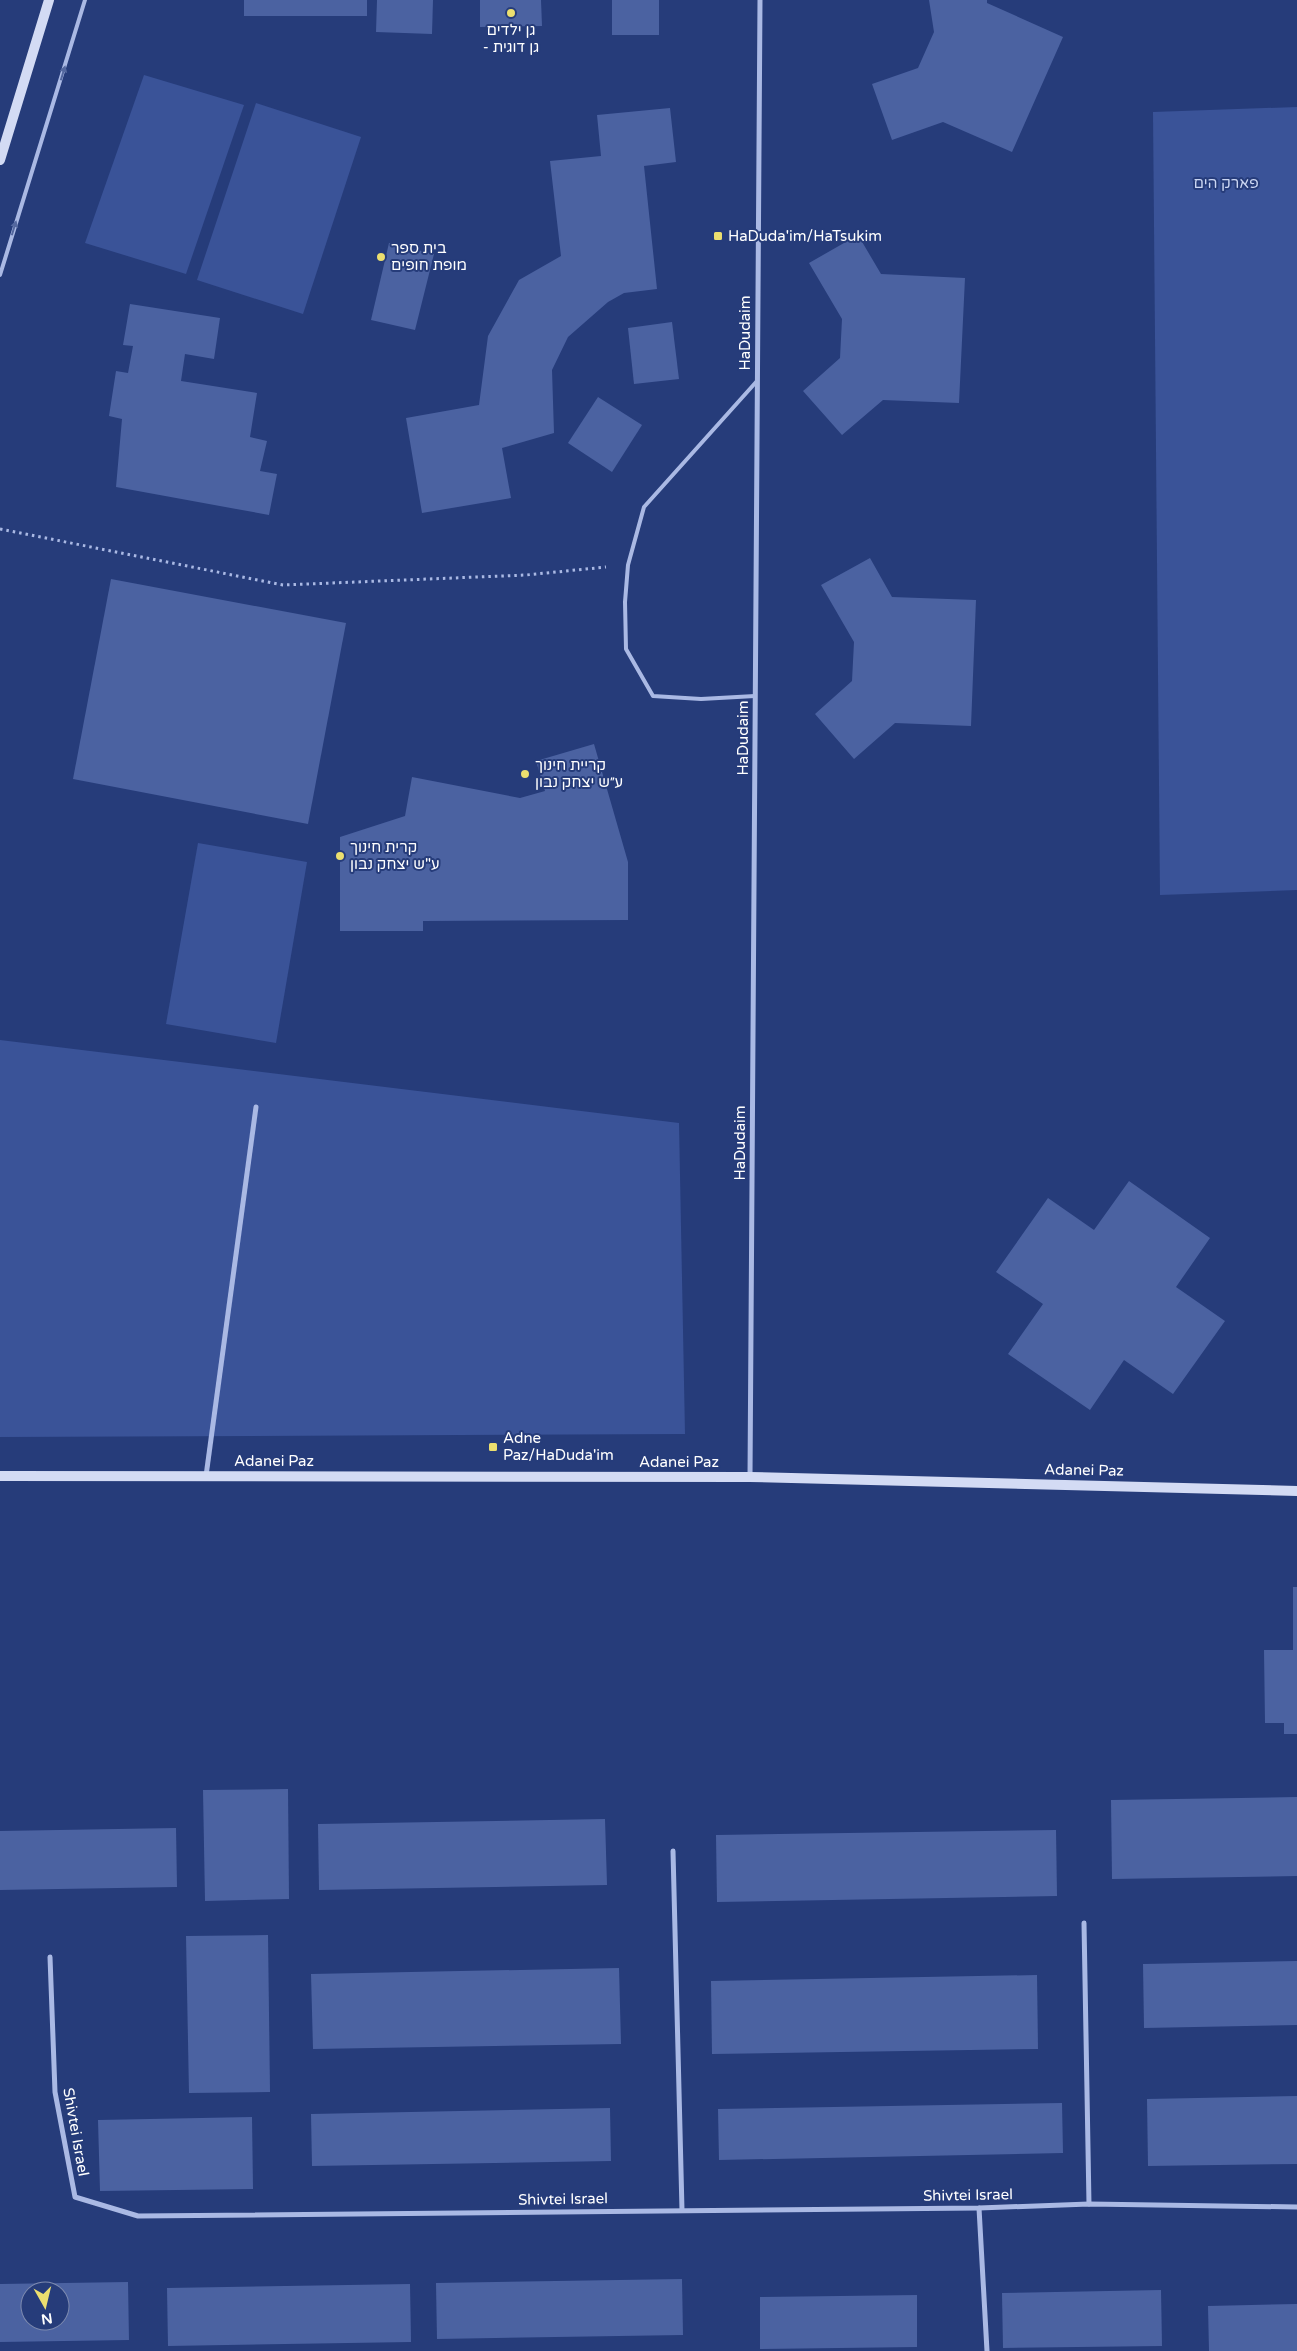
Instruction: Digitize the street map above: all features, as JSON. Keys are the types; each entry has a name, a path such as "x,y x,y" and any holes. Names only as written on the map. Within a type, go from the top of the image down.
{"street":[{"path":"0,160 49,0"},
{"name":"HaDudaim","path":"750,1477 760,0"},
{"path":"206,1476 256,1107"},
{"name":"Adanei Paz","path":"0,1476 750,1477 1297,1491"},
{"path":"673,1851 682,2210"},
{"path":"1084,1923 1089,2204"},
{"name":"Shivtei Israel","path":"50,1957 55,2092 75,2197 138,2216 979,2208 1089,2204 1297,2207"},
{"path":"979,2208 987,2351"}],"lane":[{"path":"0,275 86,0"},
{"path":"755,696 700,699 653,696 626,649 625,602 628,565 644,507 758,381"}],"path":[{"path":"0,529 283,586 526,575 628,565"}],"green space":[{"path":"144,75 244,105 186,274 85,243"},
{"path":"256,103 361,137 303,314 197,280"},
{"name":"פארק הים","path":"1297,107 1297,890 1160,895 1153,112"},
{"path":"198,843 307,862 276,1043 166,1024"},
{"path":"0,1040 679,1123 685,1434 0,1437"}],"building":[{"path":"244,0 367,0 367,16 244,16"},
{"path":"377,0 433,0 432,34 376,32"},
{"name":"גן ילדים - גן דוגית","path":"480,0 541,0 542,26 480,27"},
{"path":"612,0 659,0 659,35 612,35"},
{"path":"929,0 987,0 987,3 1063,37 1012,152 943,122 892,140 872,84 918,68 934,32"},
{"path":"670,108 676,162 644,166 657,289 624,293 608,302 568,337 552,370 554,433 502,448 511,498 422,513 406,418 479,405 488,336 519,280 561,256 550,161 601,156 597,115"},
{"path":"858,235 881,274 965,278 959,403 883,400 842,435 803,391 840,358 842,319 809,263"},
{"path":"389,243 434,254 415,330 371,320"},
{"path":"130,304 220,318 214,359 185,354 181,381 257,393 250,437 267,441 260,471 277,474 269,515 116,487 122,419 109,416 116,371 128,373 133,346 123,345"},
{"path":"672,322 679,379 634,384 628,328"},
{"path":"598,397 642,425 612,472 568,443"},
{"path":"870,558 892,597 976,600 971,726 895,723 854,759 815,714 852,681 854,642 821,585"},
{"path":"111,579 346,623 308,824 73,779"},
{"path":"594,744 628,862 628,920 423,921 423,931 340,931 340,837 405,816 412,777 520,798 545,791 536,761"},
{"path":"1129,1181 1210,1238 1176,1287 1225,1321 1173,1394 1124,1360 1090,1410 1008,1354 1043,1304 996,1272 1048,1198 1094,1230"},
{"path":"1293,1587 1297,1587 1297,1734 1284,1734 1284,1723 1265,1723 1264,1650 1293,1650"},
{"path":"288,1789 289,1899 205,1901 203,1790"},
{"path":"1297,1797 1297,1876 1112,1879 1111,1800"},
{"path":"605,1819 607,1885 319,1890 318,1824"},
{"path":"176,1828 177,1887 0,1890 0,1831"},
{"path":"1056,1830 1057,1896 717,1902 716,1835"},
{"path":"268,1935 270,2092 189,2093 186,1936"},
{"path":"1297,1961 1297,2025 1144,2028 1143,1964"},
{"path":"619,1968 621,2044 313,2049 311,1974"},
{"path":"1037,1975 1038,2049 712,2054 711,1981"},
{"path":"1297,2096 1297,2164 1148,2166 1147,2099"},
{"path":"1062,2103 1063,2153 719,2160 718,2109"},
{"path":"610,2108 611,2161 312,2166 311,2114"},
{"path":"252,2117 253,2189 100,2191 98,2120"},
{"path":"682,2279 683,2335 437,2339 436,2283"},
{"path":"128,2282 129,2340 0,2342 0,2284 20,2284 20,2331 70,2331 70,2283"},
{"path":"410,2284 411,2342 168,2346 167,2288"},
{"path":"1161,2290 1162,2346 1003,2348 1002,2293"},
{"path":"917,2295 917,2347 760,2349 760,2297"},
{"path":"1297,2304 1297,2351 1209,2351 1208,2306"}],"place":[{"name":"גן ילדים - גן דוגית","path":"511,13"},
{"name":"HaDuda'im/HaTsukim","path":"718,236"},
{"name":"בית ספר מופת חופים","path":"381,257"},
{"name":"קריית חינוך ע״ש יצחק נבון","path":"525,774"},
{"name":"קרית חינוך ע\"ש יצחק נבון","path":"340,856"},
{"name":"Adne Paz/HaDuda'im","path":"493,1447"}]}
